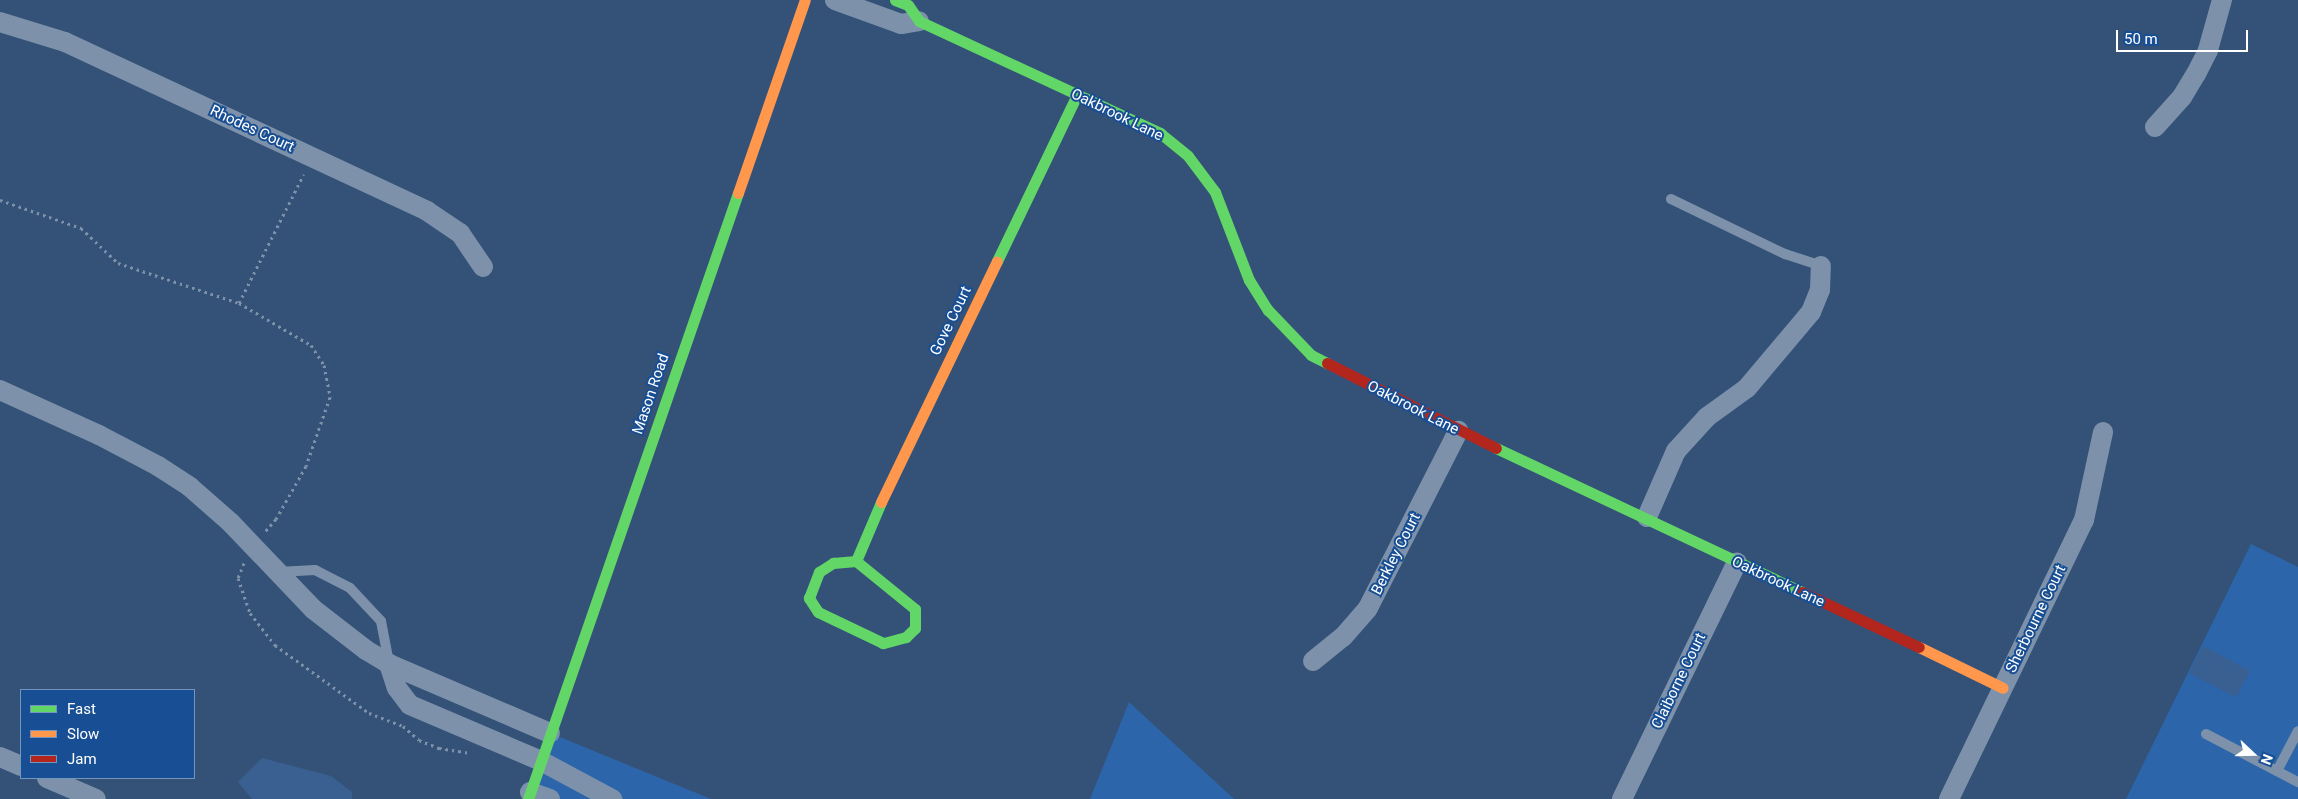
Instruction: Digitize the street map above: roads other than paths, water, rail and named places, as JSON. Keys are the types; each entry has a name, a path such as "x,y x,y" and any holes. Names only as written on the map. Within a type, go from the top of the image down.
{"street":[{"name":"Mason Road","path":"529,795 805,0"},
{"name":"Oakbrook Lane","path":"835,0 901,24 919,21"},
{"name":"Oakbrook Lane","path":"895,0 908,5 919,21 1160,133 1188,156 1214,192 1250,280 1268,310 1310,355 1458,431 1647,517 1737,562 2003,688"},
{"path":"2155,127 2182,97 2196,74 2208,50 2222,0"},
{"name":"Rhodes Court","path":"0,22 65,42 450,225 468,243 484,267"},
{"name":"Gove Court","path":"856,561 866,533 1077,94"},
{"path":"1647,517 1676,451 1707,417 1747,388 1811,312 1820,290 1821,266"},
{"path":"0,390 158,466 190,488 253,546 344,635 389,664 550,733"},
{"name":"Berkley Court","path":"1313,661 1343,638 1368,608 1458,431"},
{"name":"Sherbourne Court","path":"1949,799 2084,520 2103,432"},
{"path":"856,561 915,609 915,628 906,637 883,643 818,612 809,598 819,572 833,563 856,561"},
{"name":"Claiborne Court","path":"1622,799 1737,562"},
{"path":"389,664 397,688 410,705 541,761 612,799"},
{"path":"0,757 20,766"},
{"path":"49,779 96,799"},
{"path":"529,795 550,799"}],"lane":[{"path":"1671,199 1785,254 1821,266"},
{"path":"278,572 315,570 350,588 381,621 389,664"},
{"path":"2277,771 2298,731"},
{"path":"2206,734 2298,782"}]}
